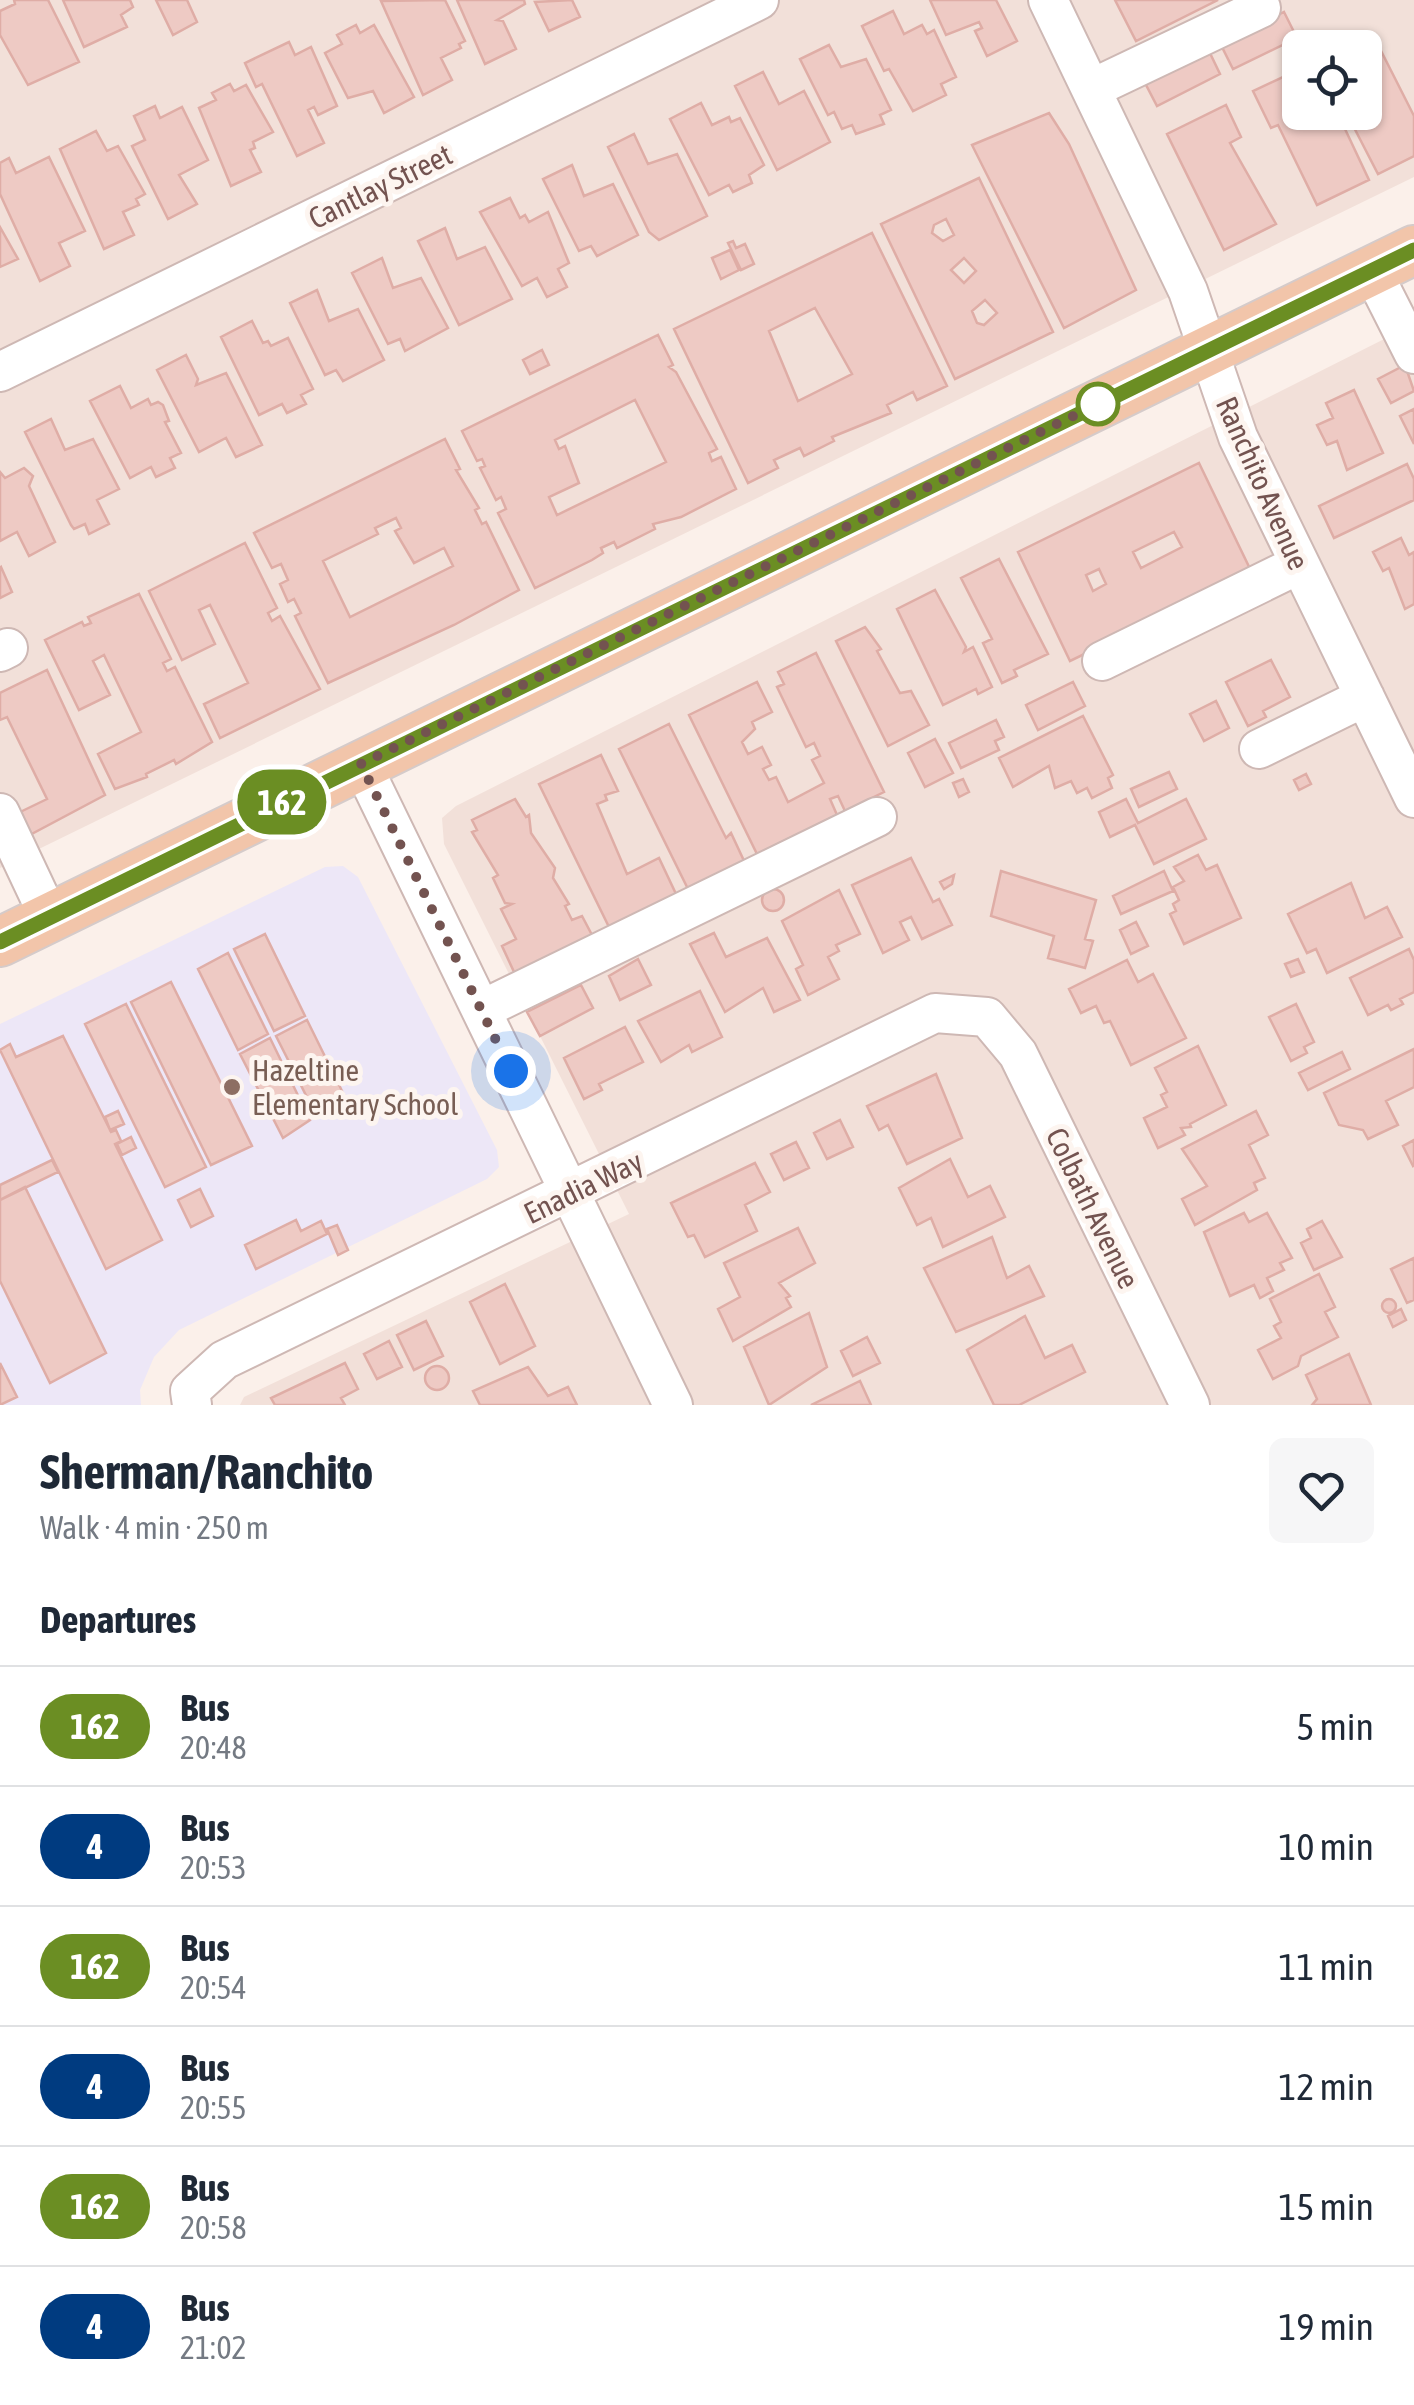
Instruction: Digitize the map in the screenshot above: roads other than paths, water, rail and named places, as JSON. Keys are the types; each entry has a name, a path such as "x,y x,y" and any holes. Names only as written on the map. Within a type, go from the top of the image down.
{"main road":[{"path":"0,942 1414,250"}],"street":[{"name":"Cantlay Street","path":"0,372 759,0"},
{"name":"Ranchito Avenue","path":"1048,0 1188,291 1238,437 1414,798"},
{"path":"1091,89 1261,8"},
{"path":"1372,270 1414,354"},
{"path":"1102,661 1298,565"},
{"path":"1259,749 1365,698"},
{"path":"361,764 674,1405"},
{"path":"0,813 49,918"},
{"path":"481,1010 877,817"},
{"name":"Enadia Way","path":"191,1398 224,1360 571,1194 935,1013 988,1018"},
{"name":"Colbath Avenue","path":"988,1018 1018,1054 1190,1405"}],"place":[{"name":"Hazeltine Elementary School","path":"232,1087"}]}
